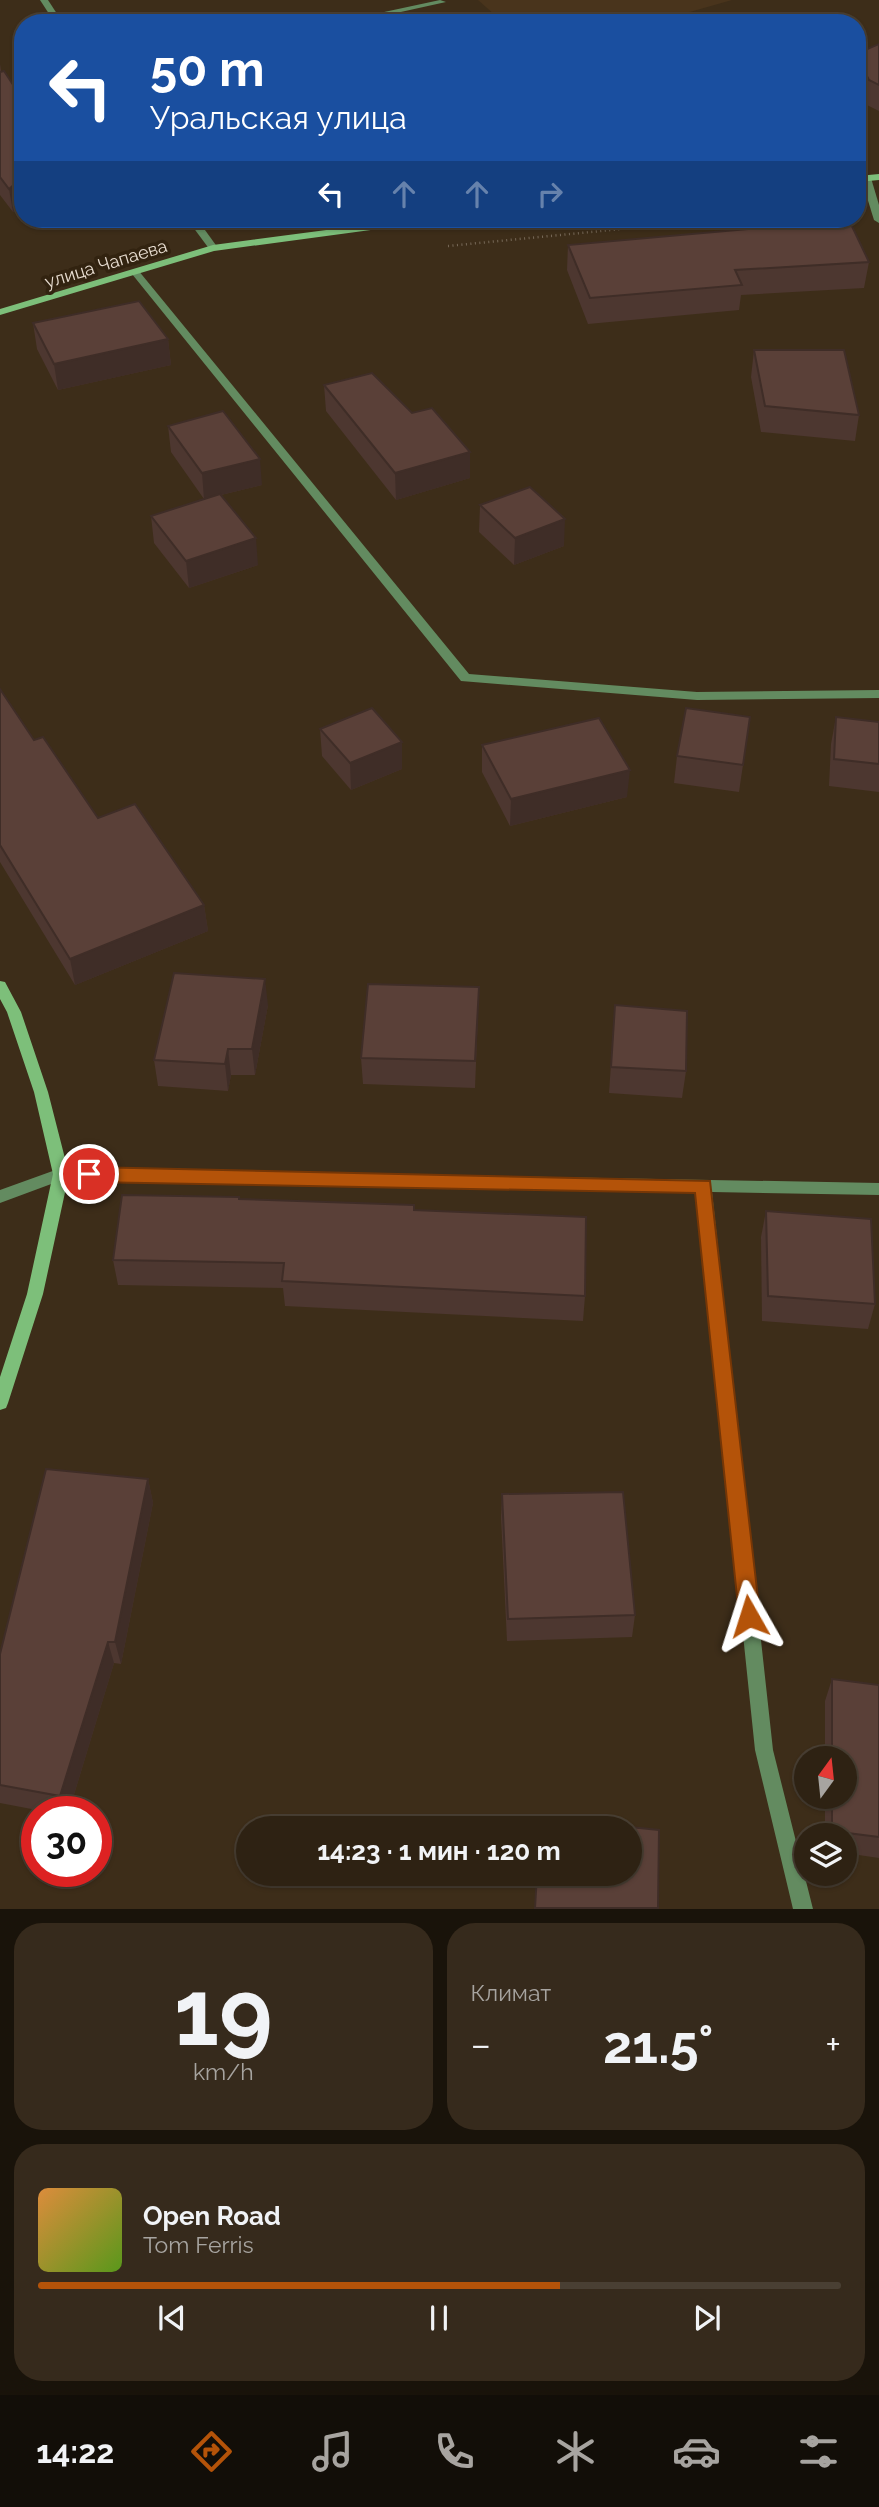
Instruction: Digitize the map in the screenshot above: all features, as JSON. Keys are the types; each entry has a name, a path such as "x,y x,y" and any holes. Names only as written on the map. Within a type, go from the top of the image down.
{"street":[{"path":"382,14 442,2"},
{"path":"866,189 879,220"},
{"path":"199,228 213,248"},
{"name":"улица Чапаева","path":"0,312 213,248 363,228"},
{"path":"135,272 465,678 697,696 879,694"},
{"path":"0,986 14,1012 41,1092 61,1174 34,1294 0,1403"},
{"path":"0,1198 61,1174 879,1189"},
{"path":"704,1186 764,1750 803,1909"}],"shaded area":[{"path":"478,0 732,0 683,14 494,14"}],"building":[{"path":"879,44 879,85 869,80 866,74 866,50"},
{"path":"4,71 14,86 14,185 9,189 0,177 0,72"},
{"path":"758,228 853,228 869,262 735,270 742,285 590,298 568,245"},
{"path":"139,301 168,339 54,364 33,323"},
{"path":"754,350 844,350 859,415 765,406"},
{"path":"372,373 412,413 432,408 470,452 395,473 324,385"},
{"path":"223,411 260,459 202,473 168,426"},
{"path":"530,487 565,519 515,538 480,505"},
{"path":"220,494 256,538 186,561 151,516"},
{"path":"0,689 34,740 43,737 98,818 135,804 204,905 70,959 0,845"},
{"path":"372,708 402,742 350,763 320,729"},
{"path":"686,708 750,717 743,765 677,756"},
{"path":"836,717 879,722 879,764 834,759"},
{"path":"599,718 630,770 511,799 482,745"},
{"path":"174,973 265,979 252,1049 228,1049 225,1064 154,1060"},
{"path":"368,984 479,987 475,1061 361,1058"},
{"path":"615,1005 687,1011 686,1071 611,1067"},
{"path":"122,1195 414,1205 414,1210 586,1217 585,1296 282,1281 284,1263 113,1260"},
{"path":"766,1211 871,1219 875,1304 768,1296"},
{"path":"46,1469 148,1479 115,1642 108,1642 60,1796 0,1785 0,1654"},
{"path":"623,1492 635,1615 508,1619 502,1494"},
{"path":"832,1679 879,1685 879,1837 857,1834 857,1823 832,1823 832,1810 858,1810 858,1746 832,1746"},
{"path":"642,1828 659,1830 658,1908 535,1908 536,1886 642,1886"}],"route":[{"path":"89,1174 704,1186 749,1616"}]}
